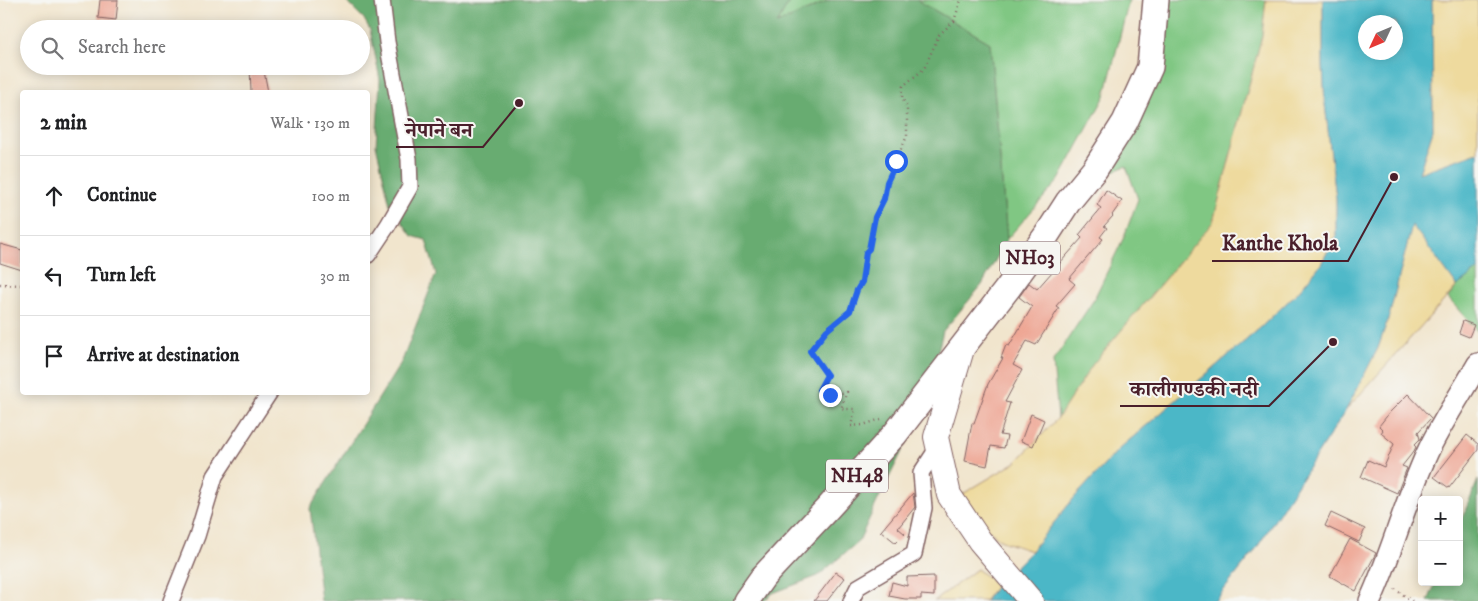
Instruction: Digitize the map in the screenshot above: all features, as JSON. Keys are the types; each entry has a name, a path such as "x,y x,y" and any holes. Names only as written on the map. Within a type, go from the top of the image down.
{"highway":[{"name":"NH03","path":"962,347 1013,281 1068,202 1095,169 1125,122 1150,67 1156,0"},
{"name":"NH48","path":"746,601 763,577 895,434 962,347"}],"main road":[{"name":"NH03","path":"962,347 936,437 948,495 980,541 1031,601"},
{"path":"1370,601 1381,578 1403,512 1431,447 1478,364"}],"street":[{"path":"370,252 388,226 410,187 409,159 387,42 382,0"},
{"path":"171,601 197,536 216,476 268,395"},
{"path":"851,601 858,587 914,554 924,508 921,473 938,447"}],"path":[{"path":"895,434 888,421 880,419 863,425 851,426 855,409 841,409 847,392 830,395 819,390 827,375 810,351 827,330 850,311 857,290 862,282 866,252 869,249 875,217 884,199 890,174 907,136 907,108 902,98 903,86 924,69 939,35 954,21 961,0"},
{"path":"0,284 20,285"},
{"path":"1381,578 1412,601"}],"green space":[{"path":"345,0 790,0 777,24 830,0 917,0 990,43 1007,239 982,285 943,331 925,405 859,541 818,576 773,593 764,601 321,601 310,508 402,361 436,274 426,240 412,236 390,205 376,145 380,80 370,30 370,20 364,19"},
{"path":"790,0 830,0 776,24"},
{"path":"917,0 1129,0 1105,96 1059,180 1007,239 990,43"},
{"path":"1170,0 1266,0 1262,36 1213,222 1093,364 1058,418 1053,361 1093,301 1124,237 1138,199 1126,166 1099,177 1135,130 1164,61"},
{"path":"1478,270 1478,332 1448,298 1457,286"},
{"path":"1478,480 1478,601 1428,601 1434,586 1463,586 1463,516"}],"sand":[{"path":"1266,0 1323,0 1325,104 1336,198 1336,236 1321,264 1298,292 1259,329 1119,449 1074,498 1031,551 1002,541 979,523 961,495 1016,462 1058,418 1093,364 1213,222 1262,36"},
{"path":"1432,0 1478,0 1478,152 1419,173 1433,130"},
{"path":"1412,224 1457,286 1346,410 1378,348 1390,313"},
{"path":"977,569 997,585 984,601 934,601"}],"water":[{"path":"1323,0 1432,0 1433,130 1419,173 1478,152 1478,270 1457,286 1412,225 1390,313 1378,348 1346,410 1254,552 1215,601 985,601 997,585 1031,551 1074,498 1119,449 1259,329 1298,292 1321,264 1336,236 1336,198 1325,104"}],"building":[{"path":"100,0 118,0 116,20 98,18"},
{"path":"250,75 265,75 268,90 251,90"},
{"path":"1106,190 1122,201 1104,226 1107,228 1100,237 1103,239 1069,279 1075,284 1056,306 1059,308 1036,345 1027,341 1013,365 1022,370 1005,402 1010,403 1000,435 1007,436 1004,448 991,446 987,466 965,461 972,423 974,423 988,384 1003,358 1001,358 1006,345 1009,346 1032,307 1019,297 1029,283 1037,289 1082,238 1079,235 1101,208 1097,205"},
{"path":"0,244 20,249 20,269 0,263"},
{"path":"1463,321 1474,325 1469,337 1459,333"},
{"path":"1408,394 1431,418 1418,432 1420,439 1414,445 1416,447 1414,451 1402,466 1407,468 1397,493 1361,477 1368,460 1384,467 1394,444 1381,433 1383,430 1379,426"},
{"path":"1031,414 1044,420 1033,446 1021,441"},
{"path":"1467,435 1478,444 1478,450 1449,488 1434,477"},
{"path":"913,493 915,507 898,528 905,534 896,543 881,531"},
{"path":"1331,513 1365,529 1359,542 1325,526"},
{"path":"1350,539 1376,553 1356,591 1330,576"},
{"path":"836,572 845,578 827,601 814,601"},
{"path":"934,576 934,596 921,595 921,599 905,599 889,596 892,582 907,586 907,577"}],"place":[{"name":"नेपाने बन","path":"519,103"},
{"name":"Kanthe Khola","path":"1394,177"},
{"name":"कालीगण्डकी नदी","path":"1333,342"}],"route":[{"path":"830,395 819,390 827,375 810,351 827,330 850,311 857,290 862,282 866,252 869,249 875,217 884,199 887,182 896,161"}]}
